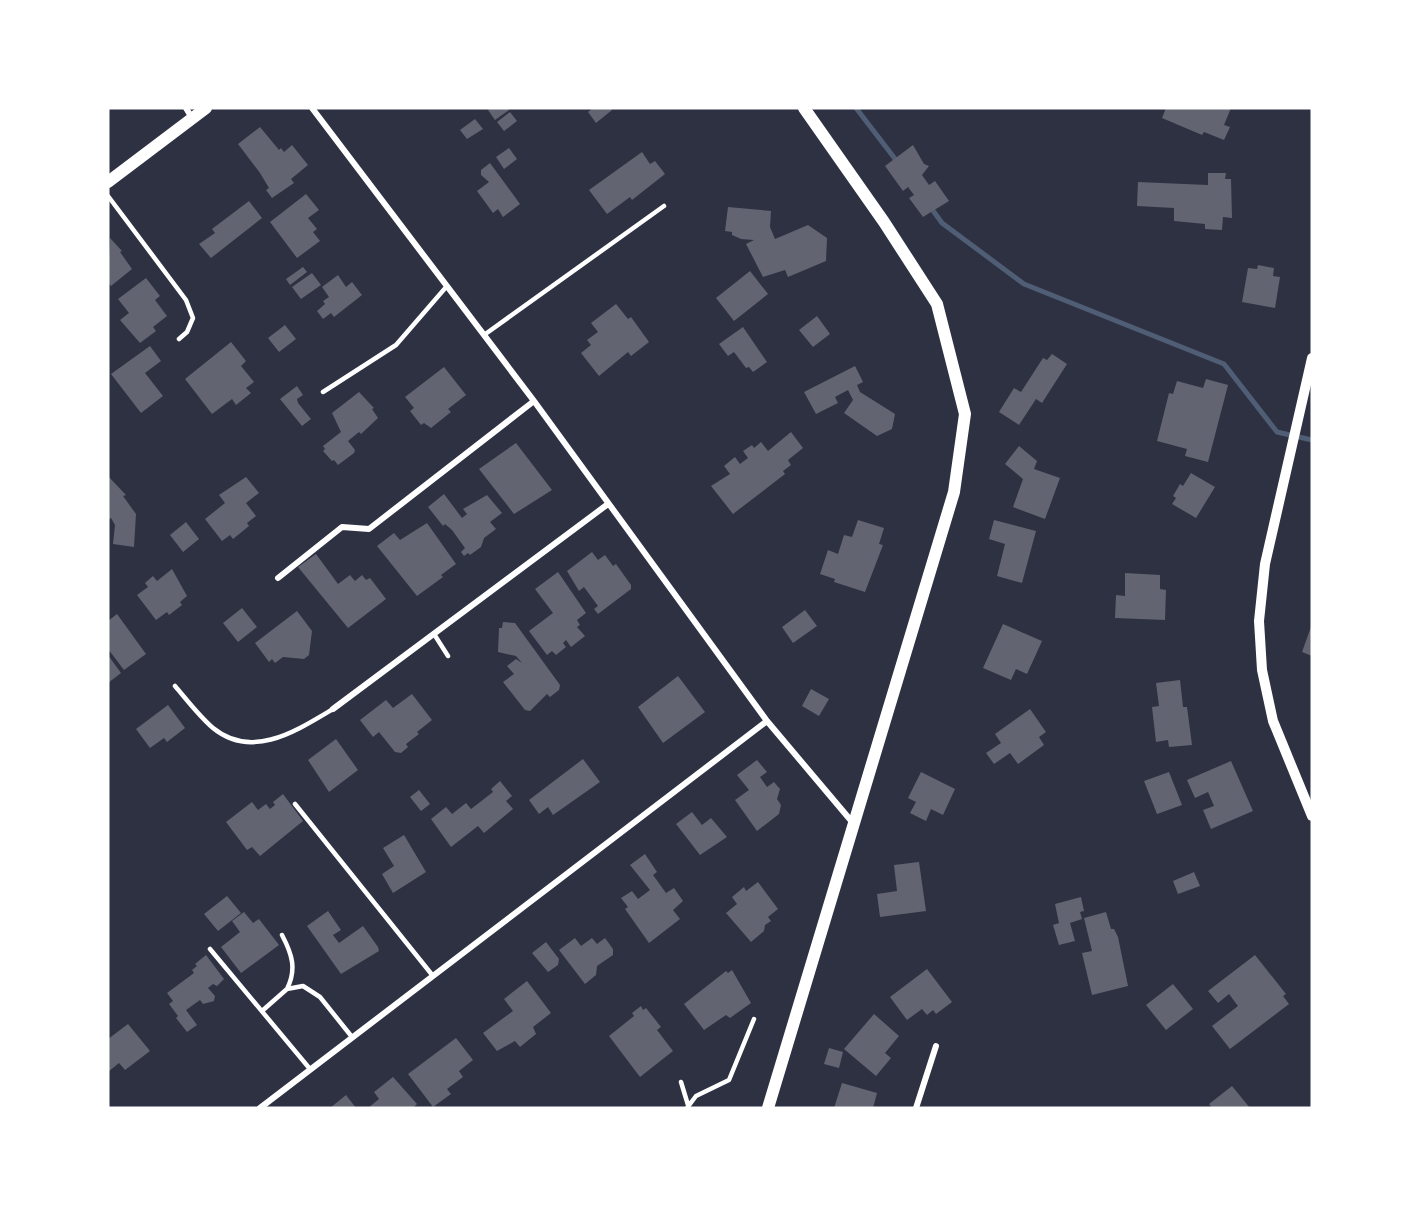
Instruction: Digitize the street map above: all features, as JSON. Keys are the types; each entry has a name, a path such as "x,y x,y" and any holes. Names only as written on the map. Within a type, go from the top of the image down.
{"main road":[{"path":"108,182 189,113 206,108"},
{"path":"768,1108 954,492 964,414 937,303 804,108"}],"street":[{"path":"312,108 534,401 767,720 855,825"},
{"path":"1312,358 1265,564 1259,621 1262,670 1273,721 1312,816"},
{"path":"278,578 342,527 369,529 534,401"},
{"path":"333,710 608,504"},
{"path":"260,1108 767,720"},
{"path":"916,1108 936,1046"}],"lane":[{"path":"108,196 186,300 193,318 187,332 179,339"},
{"path":"484,335 664,206"},
{"path":"323,392 396,345 447,286"},
{"path":"434,634 448,656"},
{"path":"175,686 212,727 229,739 248,743 268,742 297,731 333,710"},
{"path":"295,804 433,975"},
{"path":"282,935 290,951 294,967 287,989"},
{"path":"210,949 310,1070"},
{"path":"262,1011 287,989 303,986 320,997 352,1037"},
{"path":"687,1107 696,1096 729,1080 754,1019"},
{"path":"681,1082 687,1107"}],"building":[{"path":"491,108 509,110 495,120 488,110"},
{"path":"593,108 611,108 612,110 596,123 588,112"},
{"path":"1166,108 1231,108 1224,125 1230,127 1224,140 1204,132 1202,135 1162,118"},
{"path":"510,112 517,121 504,131 497,122"},
{"path":"475,119 483,129 467,139 460,130"},
{"path":"260,127 279,150 281,148 284,152 292,145 308,165 291,179 294,183 272,198 266,190 269,188 260,173 238,144"},
{"path":"913,145 924,164 929,166 922,175 929,185 935,181 949,201 923,217 909,198 914,195 908,187 903,191 885,166"},
{"path":"509,148 517,159 504,169 496,157"},
{"path":"642,152 650,164 655,161 665,174 632,200 630,197 607,214 589,190"},
{"path":"490,163 520,204 503,217 498,209 493,213 477,191 489,182 481,175 481,170"},
{"path":"1208,173 1226,173 1225,179 1231,179 1232,218 1223,217 1222,230 1205,229 1205,224 1174,221 1174,208 1137,206 1138,182 1208,185"},
{"path":"306,194 319,210 308,218 317,229 313,232 320,241 297,258 270,222"},
{"path":"249,201 262,218 211,258 199,244 215,233 212,229"},
{"path":"728,207 771,211 770,227 775,239 808,225 827,238 826,261 788,277 785,270 763,277 746,244 754,240 741,239 732,235 732,232 725,231"},
{"path":"110,238 122,251 120,252 132,269 111,286 108,282"},
{"path":"1258,265 1274,268 1273,276 1280,277 1275,308 1242,302 1248,268 1257,269"},
{"path":"303,267 307,272 290,285 286,279"},
{"path":"750,271 768,294 734,321 716,298"},
{"path":"312,273 321,285 301,299 292,287"},
{"path":"338,275 346,287 352,282 362,295 334,317 331,313 323,319 317,311 325,304 323,301 329,297 322,287"},
{"path":"146,278 160,296 155,300 167,316 153,327 156,331 140,343 120,320 129,313 118,299"},
{"path":"616,304 628,319 631,317 649,342 631,356 628,352 599,376 581,353 591,345 587,340 598,332 591,323"},
{"path":"817,316 830,334 813,347 799,330"},
{"path":"285,325 296,339 279,352 268,338"},
{"path":"743,327 767,362 753,372 749,367 746,368 734,352 728,356 719,344"},
{"path":"231,342 246,361 241,366 254,382 246,388 251,393 236,405 232,399 212,414 185,379"},
{"path":"150,346 161,361 145,373 163,396 141,413 111,374"},
{"path":"1052,354 1067,364 1042,403 1036,399 1019,425 999,412 1014,388 1021,392 1043,358 1047,360"},
{"path":"855,366 863,382 857,385 860,392 895,414 892,429 877,436 844,413 853,400 848,390 835,397 838,403 816,414 804,392"},
{"path":"444,367 466,395 448,409 451,412 431,428 424,423 421,425 410,411 414,408 405,397"},
{"path":"1206,379 1228,385 1208,462 1185,456 1187,449 1157,441 1169,393 1173,394 1177,381 1203,388"},
{"path":"297,386 303,395 297,399 298,403 311,419 302,426 280,399"},
{"path":"359,392 374,408 372,409 378,418 361,434 359,432 348,441 355,450 354,453 338,465 323,451 325,449 323,446 341,432 332,413"},
{"path":"791,432 803,448 788,460 791,465 783,471 785,474 733,514 711,486 730,474 724,466 735,457 740,464 748,458 743,451 752,445 754,448 761,442 768,451"},
{"path":"516,443 552,490 514,514 479,469"},
{"path":"1019,446 1037,461 1034,469 1060,478 1045,519 1013,507 1023,479 1005,464"},
{"path":"1191,473 1215,487 1196,518 1172,504 1176,498 1173,496 1180,484 1183,486"},
{"path":"108,476 126,495 123,496 136,514 134,547 113,544 115,525 111,518 108,520"},
{"path":"246,477 259,493 246,503 256,516 247,523 249,526 233,539 230,535 222,541 205,519 225,503 219,495"},
{"path":"444,494 462,518 467,514 463,509 487,495 502,513 490,522 496,529 484,538 481,547 470,555 468,553 464,556 461,552 465,548 452,530 445,524 443,526 428,507"},
{"path":"858,520 884,528 879,544 883,545 865,592 834,582 835,579 820,574 828,550 838,554 844,535 852,537"},
{"path":"994,520 1036,531 1022,583 997,576 1005,544 989,539"},
{"path":"186,522 199,539 183,552 170,535"},
{"path":"427,523 456,564 441,575 443,577 417,596 377,546 394,533 400,540"},
{"path":"592,552 598,560 605,555 613,566 616,564 631,585 631,589 598,614 594,609 598,606 584,587 579,591 567,571"},
{"path":"316,554 338,584 350,575 355,581 362,575 366,580 370,578 386,599 348,628 298,567"},
{"path":"172,569 187,596 180,602 182,605 169,615 167,612 156,620 137,595 148,587 145,583 153,576 157,581"},
{"path":"558,572 586,613 577,620 580,625 577,627 585,636 571,647 566,640 563,643 566,647 556,655 552,651 547,655 529,631 553,613 535,589"},
{"path":"1125,573 1160,575 1160,589 1166,590 1165,620 1115,618 1116,595 1125,596"},
{"path":"242,608 257,627 238,642 223,623"},
{"path":"805,610 817,626 793,643 782,627"},
{"path":"297,611 312,631 309,655 304,659 283,657 275,663 272,659 269,662 255,643"},
{"path":"117,614 146,654 124,670 108,649 108,621"},
{"path":"503,622 515,623 560,685 559,690 550,697 547,694 530,711 525,710 503,682 514,674 507,666 516,659 522,663 516,656 498,652 499,628 502,628"},
{"path":"1003,624 1042,641 1027,674 1016,669 1011,680 983,668"},
{"path":"1312,624 1312,656 1302,652"},
{"path":"108,655 121,673 108,683"},
{"path":"678,676 705,712 663,743 638,707"},
{"path":"1180,680 1183,707 1187,707 1192,745 1169,747 1168,740 1156,742 1152,707 1159,706 1156,683"},
{"path":"811,689 829,699 819,716 802,706"},
{"path":"412,694 432,720 406,744 408,747 401,753 395,752 379,732 373,737 360,720 386,700 393,708"},
{"path":"168,705 185,728 167,742 164,738 150,748 136,729"},
{"path":"1030,709 1046,732 1039,737 1044,745 1018,764 1010,753 994,764 986,753 1001,743 995,734"},
{"path":"336,739 358,770 329,792 308,760"},
{"path":"583,759 600,782 553,815 548,807 539,814 529,800"},
{"path":"757,760 767,772 760,777 767,787 774,782 780,789 777,799 781,805 779,814 757,831 735,800 749,790 737,775"},
{"path":"1231,761 1253,811 1211,829 1203,810 1214,806 1208,792 1195,798 1187,780"},
{"path":"921,772 955,789 943,815 931,809 926,821 910,813 916,802 908,798"},
{"path":"1169,772 1182,805 1157,814 1144,781"},
{"path":"500,781 512,796 506,801 513,809 484,833 478,826 451,847 431,819 446,807 452,814 466,803 471,809 493,792 491,789"},
{"path":"419,790 430,804 421,811 410,797"},
{"path":"283,794 303,821 260,856 252,847 247,850 226,822 252,802 258,810 266,804 270,809 275,805 273,802"},
{"path":"692,812 702,825 711,818 727,837 700,855 676,824"},
{"path":"404,835 426,872 393,893 382,874 394,866 383,848"},
{"path":"645,854 657,872 653,875 666,893 674,888 683,901 673,910 680,919 649,943 625,909 628,907 621,898 632,891 638,899 650,890 630,865"},
{"path":"919,862 926,911 880,917 877,894 897,891 894,865"},
{"path":"1194,872 1200,886 1178,894 1173,881"},
{"path":"758,882 778,909 768,917 771,921 765,925 764,931 751,942 726,913 737,904 732,897 744,887 746,891"},
{"path":"227,896 241,913 218,931 204,914"},
{"path":"1081,897 1084,911 1080,912 1082,919 1070,923 1075,941 1059,945 1053,925 1059,923 1055,904"},
{"path":"328,911 341,930 333,935 339,943 363,926 379,951 341,974 307,926"},
{"path":"244,912 253,923 259,919 279,945 241,973 221,947 240,932 232,921"},
{"path":"1106,912 1111,929 1114,929 1118,937 1128,986 1092,995 1082,953 1092,951 1084,918"},
{"path":"575,938 581,946 592,938 597,944 605,938 613,949 613,955 597,966 596,975 585,984 559,950"},
{"path":"546,942 559,959 558,965 548,972 532,953"},
{"path":"206,955 224,979 217,986 213,984 208,988 215,996 214,1001 203,1004 200,1000 186,1010 197,1025 187,1032 176,1018 178,1016 169,1004 173,1001 167,993 194,973 192,970 197,966 195,964"},
{"path":"1255,955 1286,994 1283,996 1289,1004 1230,1049 1212,1026 1238,1006 1229,994 1218,1003 1208,991"},
{"path":"927,969 952,1002 936,1014 933,1010 927,1015 922,1009 907,1020 890,997"},
{"path":"732,970 751,1003 730,1018 726,1015 704,1030 684,1004 726,971 728,973"},
{"path":"527,981 551,1013 533,1027 536,1034 520,1047 515,1041 497,1051 483,1033 513,1011 504,999"},
{"path":"1173,984 1193,1009 1166,1030 1146,1005"},
{"path":"641,1006 643,1010 646,1008 661,1027 657,1030 673,1051 640,1077 609,1036 634,1016 632,1013"},
{"path":"874,1014 899,1036 885,1053 891,1058 876,1076 844,1049"},
{"path":"128,1024 150,1051 125,1070 119,1063 108,1072 108,1039"},
{"path":"456,1038 473,1060 459,1071 463,1077 447,1089 451,1094 433,1107 408,1074"},
{"path":"829,1048 843,1052 839,1068 824,1064"},
{"path":"393,1077 417,1104 413,1108 368,1108 379,1099 374,1092"},
{"path":"842,1083 877,1093 873,1108 834,1108"},
{"path":"1232,1086 1250,1108 1212,1108 1209,1104"},
{"path":"346,1095 356,1108 330,1108"}],"waterway":[{"path":"856,108 899,164"},
{"path":"929,205 942,223 1024,284 1224,364 1277,432 1312,440"}]}
